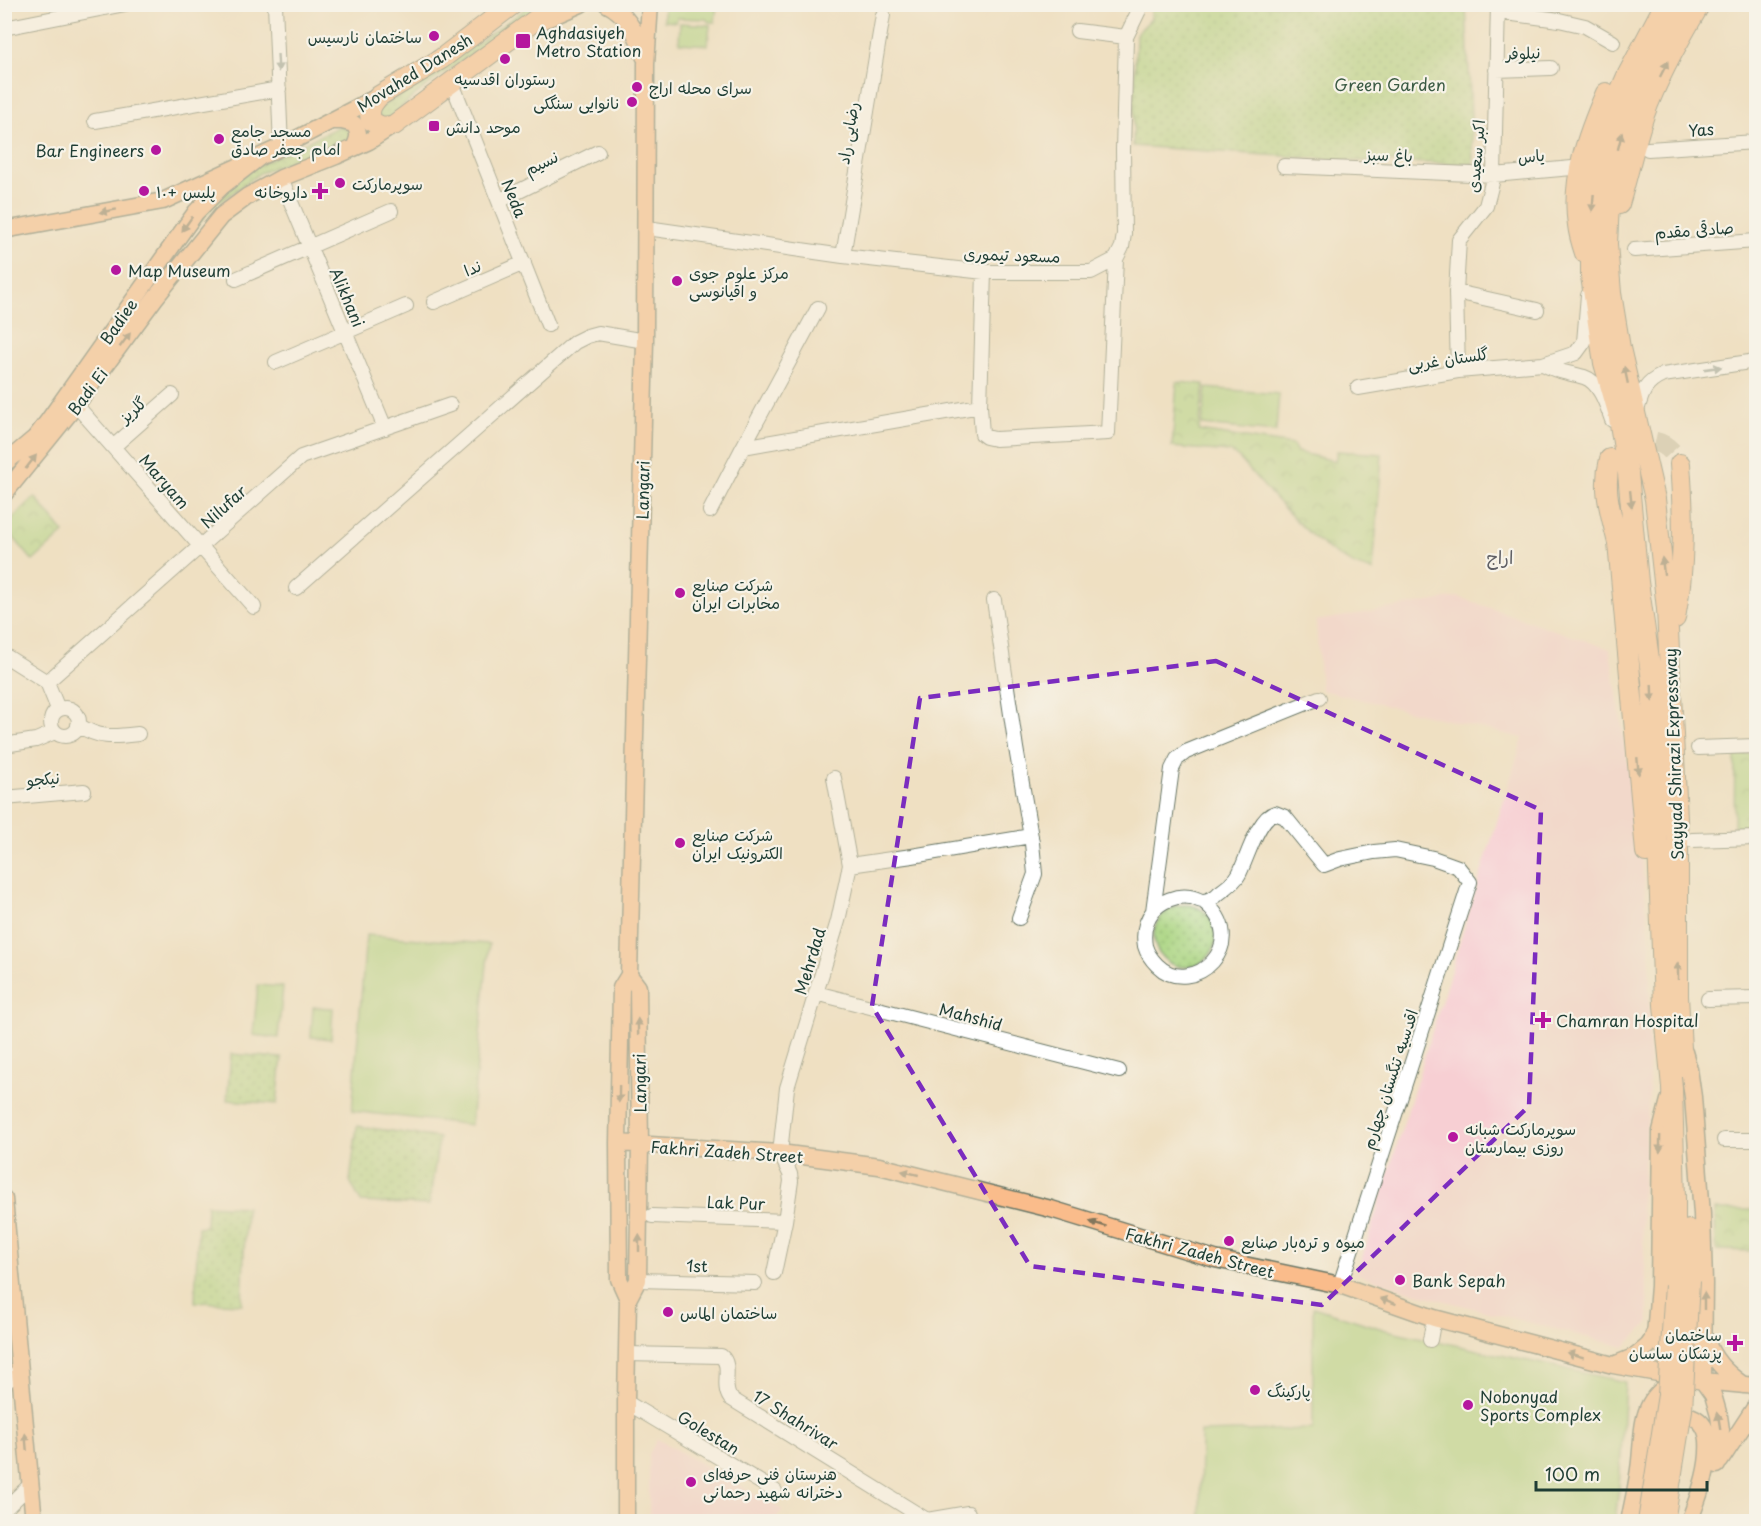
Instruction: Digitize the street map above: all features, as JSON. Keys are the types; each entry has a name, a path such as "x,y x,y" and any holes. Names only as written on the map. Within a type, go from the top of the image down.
{"highway":[{"name":"Movahed Danesh","path":"378,96 441,59 513,4"},
{"name":"Movahed Danesh","path":"394,125 557,4"},
{"path":"1591,276 1578,225 1576,187 1594,120 1650,4"},
{"name":"Sayyad Shirazi Expressway","path":"1664,1521 1682,1410 1682,1283 1675,1199 1672,1087 1664,1005 1652,680 1638,582 1628,473 1618,412 1604,363 1591,276 1591,243 1595,179 1665,4"},
{"name":"Sayyad Shirazi Expressway","path":"1648,1521 1668,1395 1682,1283 1688,1187 1678,996 1678,840 1667,609 1655,499 1620,348 1611,292 1607,244 1610,184 1622,107 1644,75 1681,4"},
{"path":"1607,244 1645,113 1662,71 1701,4"},
{"path":"378,96 372,105 371,120 380,126 394,125"},
{"path":"1610,459 1606,475 1607,498 1618,543 1654,947 1664,1005"},
{"path":"1669,650 1679,598 1683,548 1684,512 1680,464"},
{"path":"1655,1336 1668,1349 1681,1357 1688,1357 1703,1340"}],"main road":[{"path":"529,26 581,4"},
{"path":"607,4 617,10 634,31 646,64"},
{"name":"Langari","path":"626,1521 627,1299 620,1279 618,1143 621,988 629,975 645,341 646,64 650,4"},
{"name":"Movahed Danesh","path":"4,230 163,201 281,147 378,96"},
{"path":"332,121 354,124 359,137 354,148"},
{"name":"Movahed Danesh","path":"210,229 221,216 280,178 354,148 394,125"},
{"name":"Badiee","path":"4,464 35,438 48,421 196,212 221,187 261,156"},
{"name":"Badi Ei","path":"4,494 76,405 155,298 210,229"},
{"name":"Langari","path":"627,1299 638,1280 640,1144 638,987 629,975"},
{"path":"1681,1039 1693,1097 1702,1214 1703,1381 1713,1395 1719,1416 1721,1430 1717,1465"},
{"path":"1613,1365 1636,1356 1648,1346 1655,1336 1659,1286 1661,1131 1672,1087"},
{"path":"639,1115 653,1133 688,1147"},
{"name":"Fakhri Zadeh Street","path":"618,1143 780,1153 879,1166 1051,1209 1215,1259 1340,1285 1434,1318 1613,1365 1703,1381 1750,1386"},
{"path":"4,1199 34,1521"},
{"path":"1703,1340 1718,1364 1750,1386"},
{"path":"1629,1521 1640,1461 1643,1424 1648,1407 1655,1395 1680,1377"},
{"path":"1689,1521 1705,1481 1756,1406"},
{"path":"1640,1461 1656,1428 1676,1415 1691,1415 1702,1424 1708,1439 1705,1481"}],"street":[{"path":"4,28 125,4"},
{"path":"275,4 281,147"},
{"path":"984,273 980,406 982,434 995,439 1108,433 1116,259 1122,247 1124,234 1123,150 1126,37 1142,4"},
{"path":"1498,8 1585,26 1613,42"},
{"name":"اکبر سعیدی","path":"1458,371 1456,292 1459,240 1486,206 1494,175 1498,8"},
{"name":"رضایی راد","path":"843,256 883,15"},
{"path":"1077,31 1126,37"},
{"name":"نیلوفر","path":"1496,70 1551,68"},
{"name":"Neda","path":"452,83 548,325"},
{"path":"95,121 279,89"},
{"name":"Yas","path":"1648,149 1756,142"},
{"name":"نسیم","path":"499,201 598,152"},
{"name":"باغ سبز","path":"1284,166 1494,175"},
{"name":"یاس","path":"1494,175 1572,168"},
{"name":"Alikhani","path":"280,178 385,428"},
{"path":"236,279 391,212"},
{"name":"مسعود تیموری","path":"647,228 843,256 984,273 1091,272 1116,259"},
{"name":"صادقی مقدم","path":"1634,250 1756,241"},
{"name":"ندا","path":"434,302 524,263"},
{"path":"1543,364 1576,353 1584,342 1591,276"},
{"path":"1456,292 1537,310"},
{"path":"276,362 406,306"},
{"path":"710,511 818,308"},
{"path":"296,588 575,342 598,333 645,341"},
{"path":"1636,414 1644,391 1651,380 1663,375 1756,361"},
{"path":"1543,364 1554,370 1587,377 1599,390 1609,411 1628,473"},
{"name":"گلستان غربی","path":"1358,388 1458,371 1543,364"},
{"name":"گلریز","path":"113,447 172,395"},
{"name":"Maryam","path":"76,405 254,607"},
{"name":"Nilufar","path":"47,682 302,457 450,405"},
{"path":"743,447 980,406"},
{"path":"994,600 1035,874 1019,918"},
{"path":"4,656 47,682 58,709"},
{"path":"1153,911 1172,769 1177,759 1186,752 1319,698"},
{"path":"58,709 72,710 77,716 78,725 74,732 63,735 52,728 52,716 58,709"},
{"path":"78,725 89,732 109,737 138,734"},
{"path":"4,745 36,740 55,732"},
{"path":"1698,748 1756,746"},
{"name":"Mehrdad","path":"780,1153 787,1088 838,921 850,865 834,778"},
{"name":"نیکجو","path":"4,798 84,791"},
{"name":"اقدسیه تنگستان چهارم","path":"1203,901 1216,897 1238,876 1249,849 1268,816 1275,813 1285,817 1324,865 1340,859 1395,850 1433,858 1458,867 1470,882 1340,1285"},
{"path":"850,865 1031,836"},
{"path":"1692,840 1756,838"},
{"path":"1176,897 1190,897 1203,901 1213,909 1220,920 1223,932 1222,945 1217,957 1209,967 1185,976 1172,974 1160,968 1151,959 1144,935 1146,922 1153,911 1163,902 1176,897"},
{"name":"Mahshid","path":"816,993 1119,1071"},
{"path":"1708,999 1756,999"},
{"path":"1724,1140 1756,1140"},
{"name":"Lak Pur","path":"652,1216 784,1221 791,1178 780,1153"},
{"path":"774,1273 784,1221"},
{"name":"1st","path":"638,1280 755,1283"},
{"path":"1430,1340 1434,1318"},
{"name":"17 Shahrivar","path":"627,1354 721,1356 726,1363 726,1388 730,1398 927,1520 968,1513"},
{"path":"4,1384 20,1369"},
{"name":"Golestan","path":"626,1402 775,1491"},
{"path":"4,1510 30,1485"}],"highlighted area":[{"path":"1216,661 1541,810 1529,1106 1322,1305 1030,1266 872,1006 920,698"}],"shaded area":[{"name":"Chamran Hospital","path":"1458,597 1610,649 1639,836 1650,942 1649,1098 1641,1206 1649,1322 1625,1347 1426,1296 1357,1274 1523,738 1321,690 1316,621"},
{"name":"هنرستان فنی حرفه‌ای دخترانه شهید رحمانی","path":"657,1439 783,1510 774,1521 649,1521 649,1454"}],"green space":[{"path":"531,5 540,5 421,90 390,117 381,121 376,110 428,78"},
{"path":"664,5 717,5 715,22 709,22 706,19 677,18 676,22 664,21"},
{"name":"Green Garden","path":"1151,5 1466,5 1473,164 1355,161 1133,146 1136,34 1151,19"},
{"path":"680,23 710,25 708,45 679,43"},
{"path":"340,126 352,132 350,141 260,173 212,208 191,233 111,343 197,215 252,168"},
{"path":"1177,382 1204,384 1199,431 1293,445 1297,452 1335,461 1337,451 1382,454 1373,571 1353,564 1320,543 1290,515 1237,456 1230,452 1172,447"},
{"path":"1206,388 1279,394 1276,432 1202,425"},
{"path":"35,497 64,533 33,561 4,526"},
{"path":"1735,754 1756,754 1756,827 1734,827"},
{"path":"1179,905 1191,905 1207,914 1214,924 1216,936 1214,948 1207,958 1191,967 1179,967 1168,962 1159,953 1154,942 1154,930 1159,919 1168,910"},
{"path":"366,935 489,944 471,1125 352,1111"},
{"path":"258,985 283,987 278,1038 253,1035"},
{"path":"313,1007 333,1008 331,1039 311,1037"},
{"path":"231,1054 282,1058 277,1104 227,1100"},
{"path":"357,1126 439,1138 429,1205 361,1202 350,1181"},
{"path":"207,1205 246,1207 242,1304 195,1302 198,1227 206,1226"},
{"path":"1715,1210 1756,1210 1756,1251 1716,1250"},
{"name":"Nobonyad Sports Complex","path":"1313,1307 1386,1330 1625,1382 1615,1521 1200,1522 1201,1432 1313,1429"}],"tunnel":[{"path":"1626,447 1643,442 1658,442 1670,450 1680,464"}],"place":[{"name":"ساختمان نارسیس","path":"434,36"},
{"name":"Aghdasiyeh Metro Station","path":"523,41"},
{"name":"رستوران اقدسیه","path":"505,59"},
{"name":"سرای محله اراج","path":"637,87"},
{"name":"نانوایی سنگکی","path":"632,102"},
{"name":"موحد دانش","path":"434,126"},
{"name":"مسجد جامع امام جعفر صادق","path":"219,139"},
{"name":"Bar Engineers","path":"156,150"},
{"name":"سوپرمارکت","path":"340,183"},
{"name":"پلیس +۱۰","path":"144,191"},
{"name":"داروخانه","path":"320,191"},
{"name":"Map Museum","path":"116,270"},
{"name":"مرکز علوم جوی و اقیانوسی","path":"677,281"},
{"name":"شرکت صنایع مخابرات ایران","path":"680,593"},
{"name":"شرکت صنایع الکترونیک ایران","path":"680,843"},
{"name":"Chamran Hospital","path":"1543,1020"},
{"name":"سوپرمارکت شبانه روزی بیمارستان","path":"1453,1137"},
{"name":"میوه و تره‌بار صنایع","path":"1229,1241"},
{"name":"Bank Sepah","path":"1400,1280"},
{"name":"ساختمان الماس","path":"668,1312"},
{"name":"ساختمان پزشکان ساسان","path":"1735,1343"},
{"name":"پارکینگ","path":"1255,1390"},
{"name":"Nobonyad Sports Complex","path":"1468,1405"},
{"name":"هنرستان فنی حرفه‌ای دخترانه شهید رحمانی","path":"691,1482"}],"district":[{"name":"اراج","path":"1500,556"}]}
